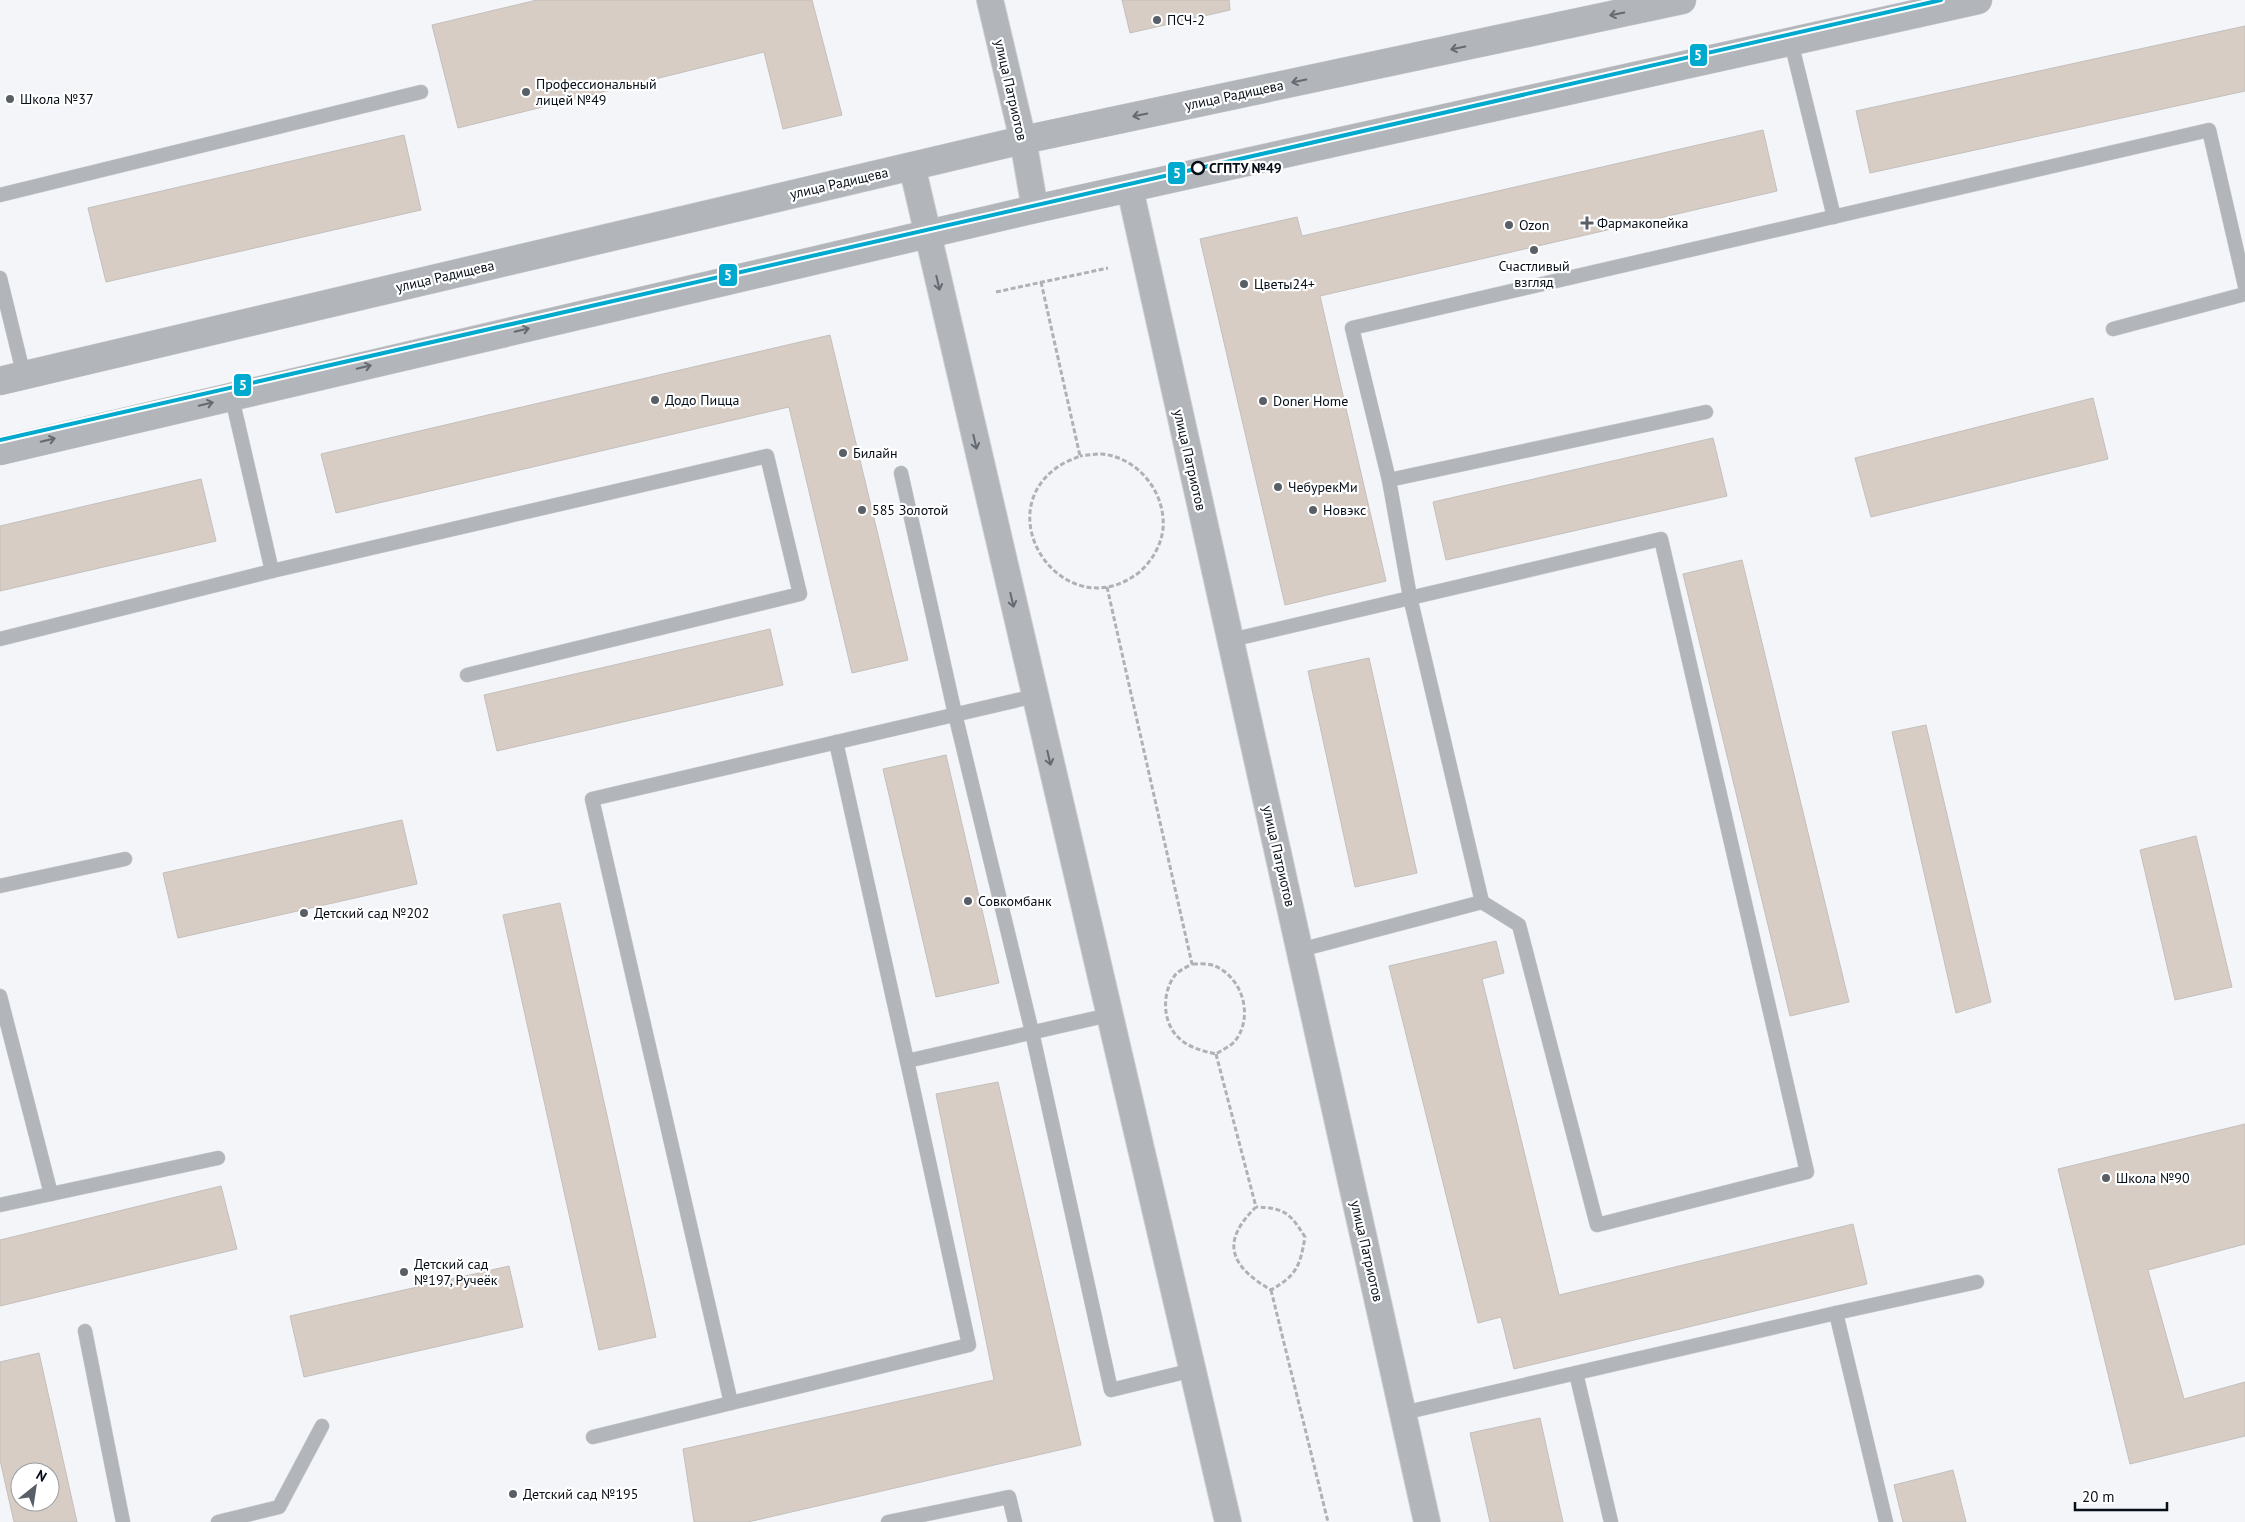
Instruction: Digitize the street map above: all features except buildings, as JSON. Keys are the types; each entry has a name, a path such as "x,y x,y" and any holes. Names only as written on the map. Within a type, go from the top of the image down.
{"street":[{"name":"улица Патриотов","path":"990,0 1023,140 1035,209"},
{"name":"улица Радищева","path":"12,379 1023,140 1682,0"},
{"path":"0,451 927,236 1035,209 1978,0"},
{"path":"912,166 1228,1522"},
{"name":"улица Патриотов","path":"1130,189 1427,1522"}],"lane":[{"path":"1791,42 1834,217"},
{"path":"0,195 421,92"},
{"path":"1230,640 1410,597 1661,539 1807,1172 1597,1225 1519,925 1482,902 1410,597 1389,480 1352,328 2209,130 2245,286"},
{"path":"0,278 12,379"},
{"path":"2113,329 2245,294"},
{"path":"232,398 272,571"},
{"path":"1389,480 1706,412"},
{"path":"0,639 272,571 767,456 800,594 467,675"},
{"path":"901,473 955,714 1032,1032 1111,1390 1192,1370"},
{"path":"731,1403 592,799 1035,696"},
{"path":"593,1437 969,1345 908,1061 836,742"},
{"path":"0,886 126,859"},
{"path":"1300,950 1482,902"},
{"path":"0,996 51,1194"},
{"path":"908,1061 1110,1015"},
{"path":"0,1205 218,1158"},
{"path":"1403,1413 1977,1282"},
{"path":"1836,1313 1886,1522"},
{"path":"85,1331 123,1522"},
{"path":"1576,1373 1611,1522"},
{"path":"218,1522 279,1507 322,1426"},
{"path":"888,1522 1010,1497 1015,1522"}],"path":[{"path":"996,292 1108,268"},
{"path":"1041,282 1080,456"},
{"path":"1102,454 1123,460 1141,471 1154,488 1162,508 1161,537 1157,550 1145,568 1127,581 1107,587 1085,587 1064,579 1046,565 1034,546 1030,524 1032,501 1043,481 1059,466 1080,456 1102,454"},
{"path":"1107,587 1192,964"},
{"path":"1192,964 1215,965 1231,977 1244,995 1244,1021 1235,1041 1216,1054 1198,1050 1179,1039 1166,1017 1165,995 1176,974 1192,964"},
{"path":"1216,1054 1256,1207"},
{"path":"1271,1290 1289,1280 1300,1264 1306,1237 1294,1220 1278,1208 1256,1207 1242,1221 1234,1235 1235,1254 1244,1272 1271,1290 1328,1522"}],"transit line":[{"name":"5","path":"0,440 1941,0"}],"place":[{"name":"ПСЧ-2","path":"1157,20"},
{"name":"Профессиональный лицей №49","path":"526,92"},
{"name":"Школа №37","path":"10,99"},
{"name":"СГПТУ №49","path":"1198,168"},
{"name":"Фармакопейка","path":"1587,223"},
{"name":"Ozon","path":"1509,225"},
{"name":"Счастливый взгляд","path":"1534,250"},
{"name":"Цветы24+","path":"1244,284"},
{"name":"Додо Пицца","path":"655,400"},
{"name":"Doner Home","path":"1263,401"},
{"name":"Билайн","path":"843,453"},
{"name":"ЧебурекМи","path":"1278,487"},
{"name":"585 Золотой","path":"862,510"},
{"name":"Новэкс","path":"1313,510"},
{"name":"Совкомбанк","path":"968,901"},
{"name":"Детский сад №202","path":"304,913"},
{"name":"Школа №90","path":"2106,1178"},
{"name":"Детский сад №197, Ручеёк","path":"404,1272"},
{"name":"Детский сад №195","path":"513,1494"}]}
